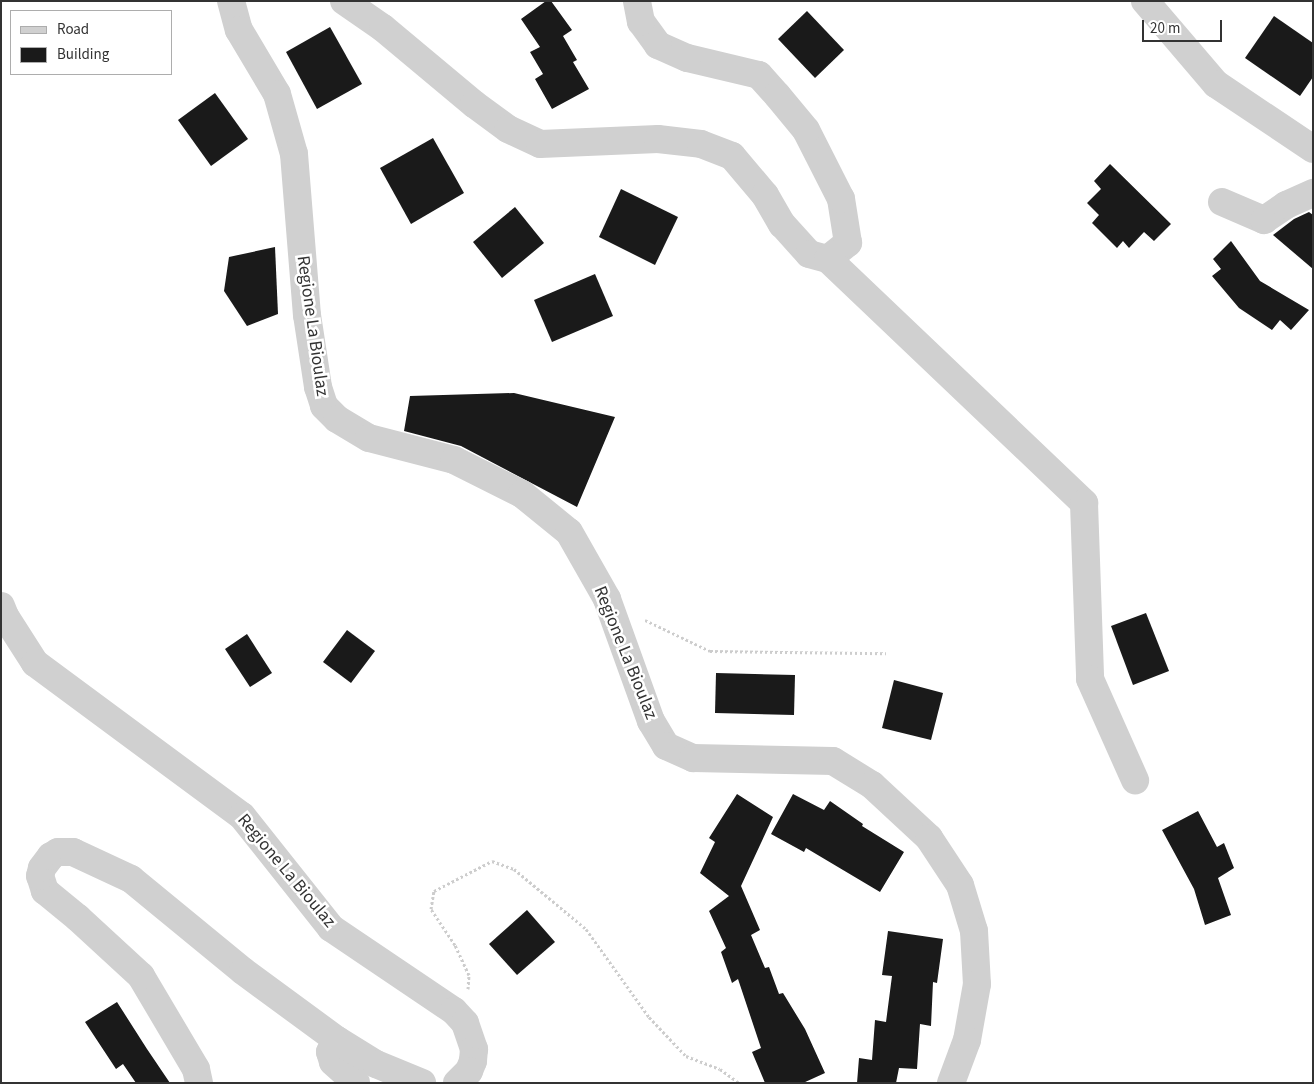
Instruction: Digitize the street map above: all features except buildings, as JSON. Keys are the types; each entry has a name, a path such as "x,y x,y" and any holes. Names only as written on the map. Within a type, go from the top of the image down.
{"street":[{"name":"Regione La Bioulaz","path":"231,1 239,30 277,94 294,154 307,316 318,387 324,406 337,419 370,438 454,460 522,494 569,532 607,599 651,721 666,746 693,758 833,762 872,785 929,838 960,885 974,931 977,984 967,1040 951,1083"},
{"path":"344,1 383,28 494,119 508,129 540,144 658,140 701,144 732,156 765,195 782,224 809,254 828,259 1084,503 1090,678 1135,780"},
{"path":"638,1 641,22 658,45 687,58 759,75 806,130 841,200 848,243 828,259"},
{"path":"1145,1 1216,84 1313,149"},
{"path":"1222,202 1264,220 1286,205 1313,193"},
{"name":"Regione La Bioulaz","path":"1,606 5,616 34,663 242,816 331,928 454,1011 465,1023 474,1049 473,1061 469,1071 457,1083"},
{"path":"199,1083 196,1069 141,976 78,918 44,891 41,884 42,868 51,856 58,852 74,852 131,880 243,971 337,1040 376,1064 422,1083"},
{"path":"337,1040 330,1052 333,1062 356,1083"}],"path":[{"path":"607,599 664,630 710,651 886,653"},
{"path":"454,1011 468,996 469,975 455,945 431,909 434,891 492,861 514,869 586,928 649,1016 686,1056 720,1068 739,1083"}]}
